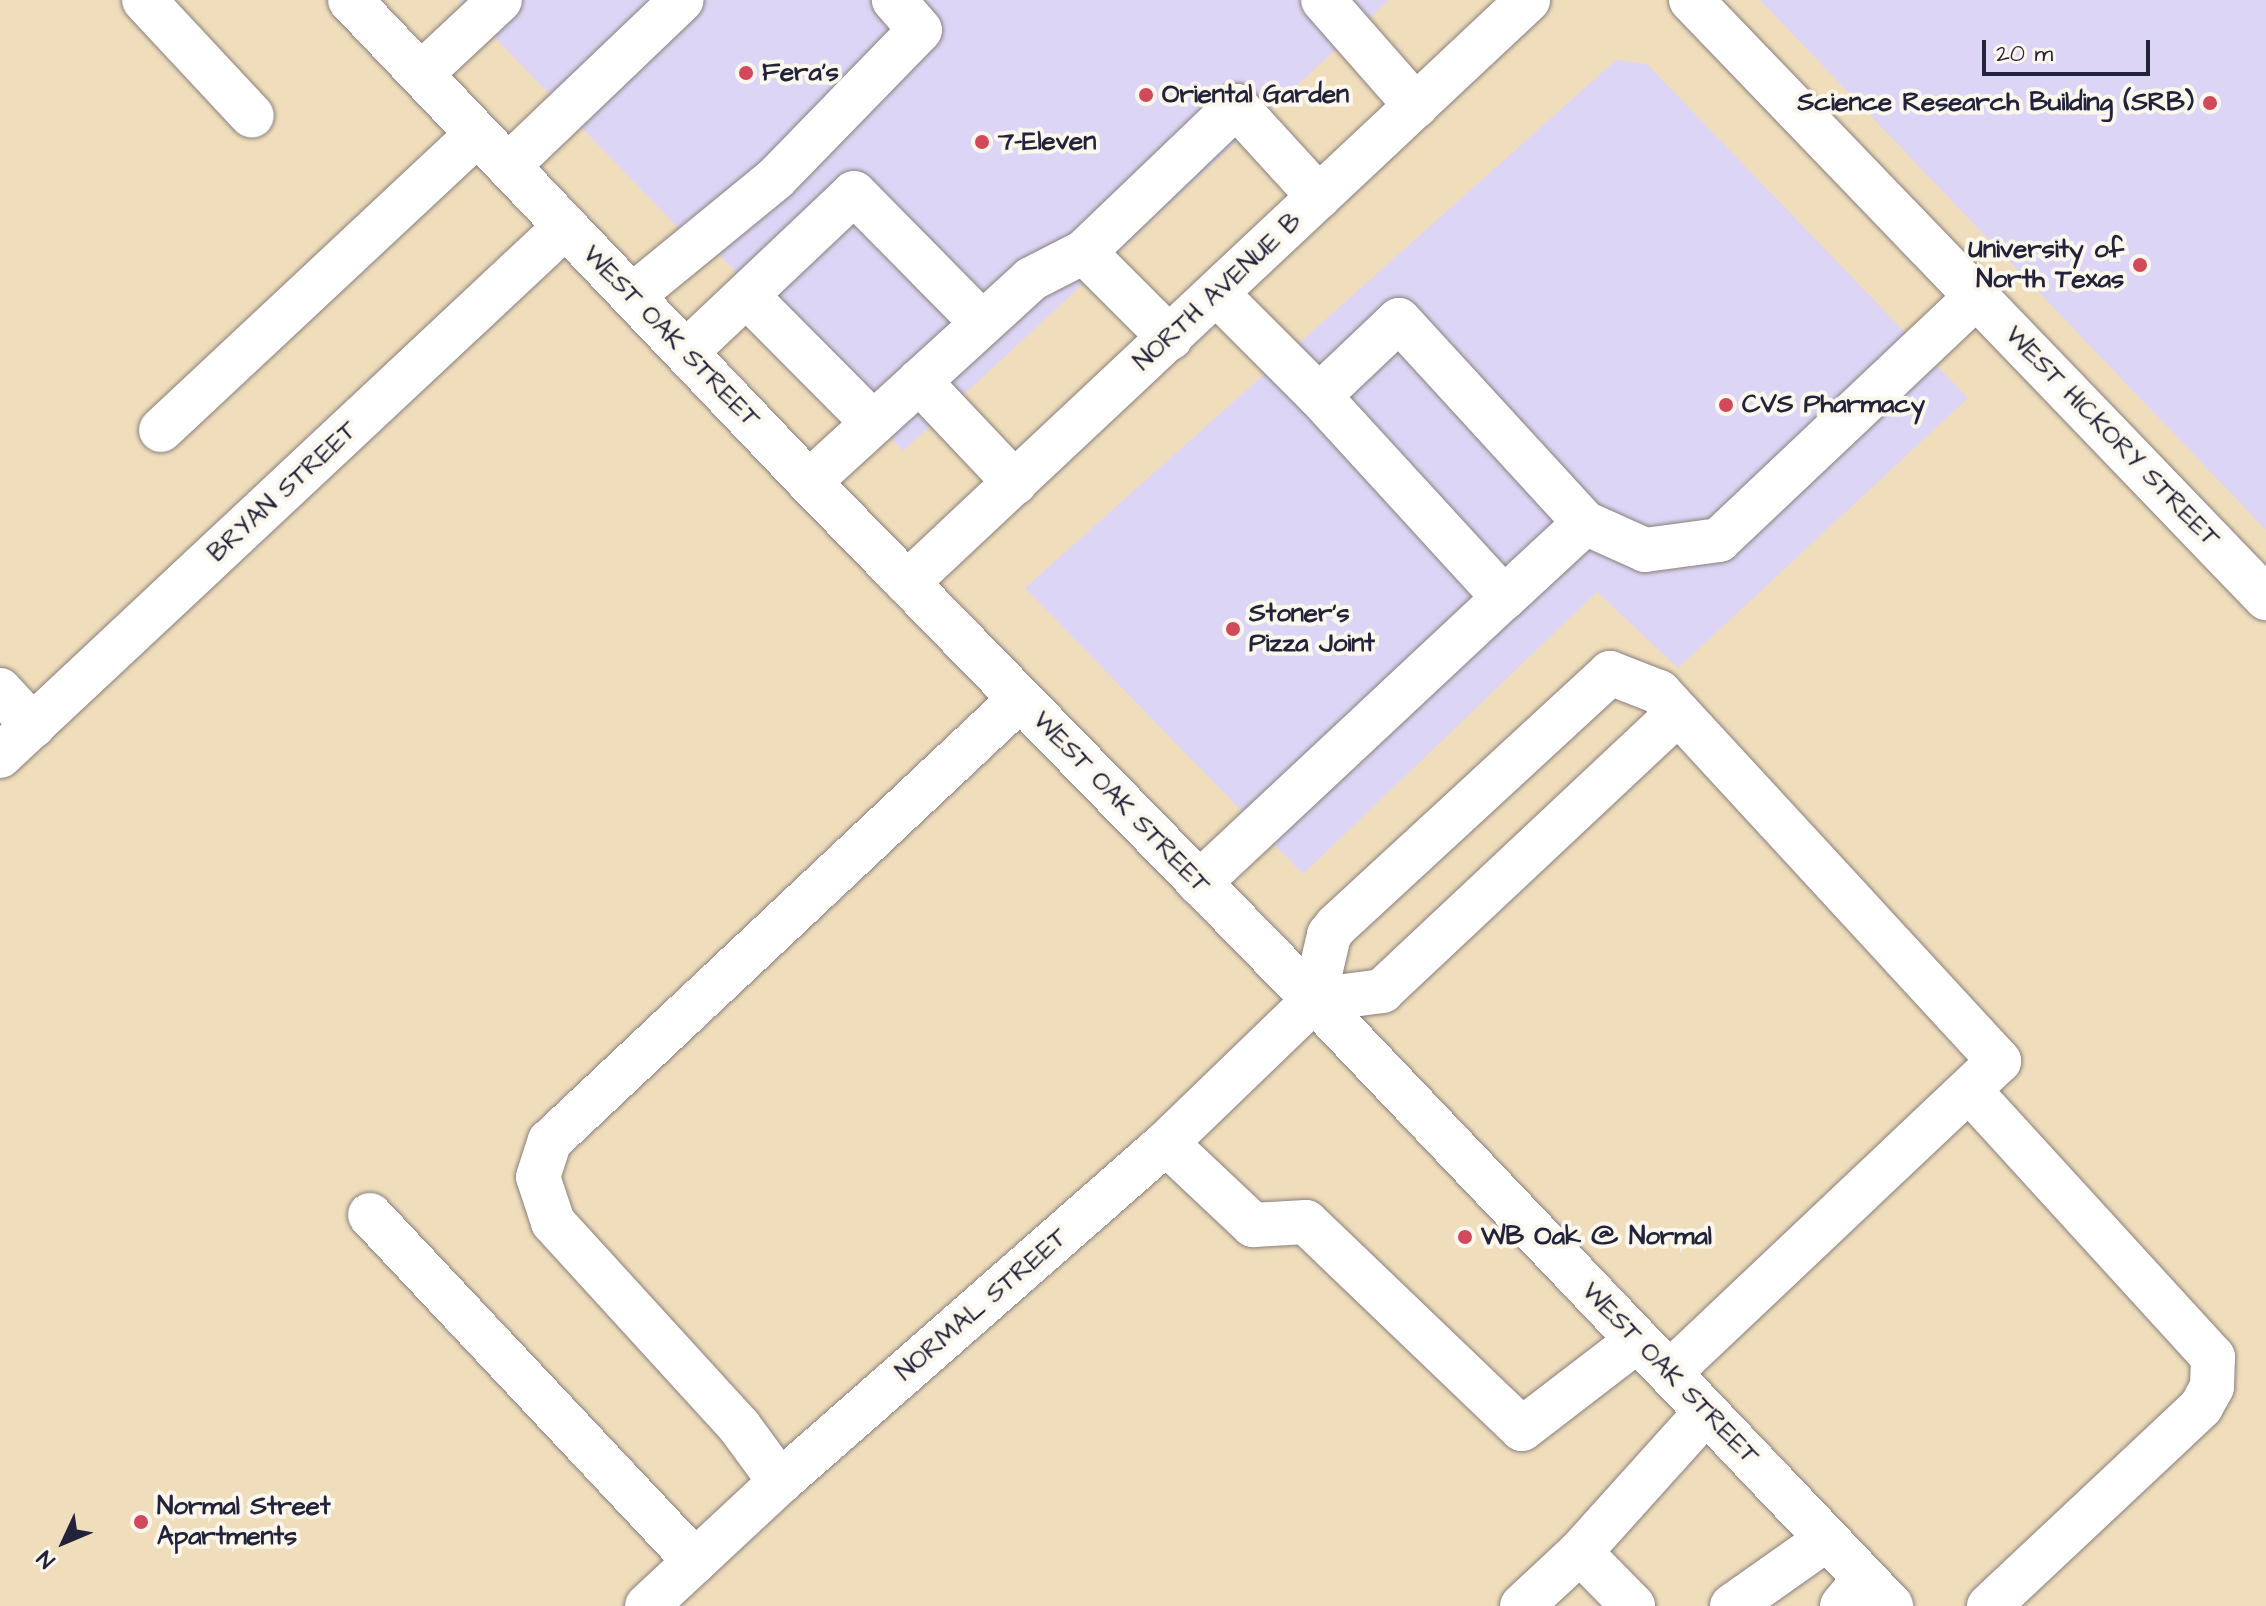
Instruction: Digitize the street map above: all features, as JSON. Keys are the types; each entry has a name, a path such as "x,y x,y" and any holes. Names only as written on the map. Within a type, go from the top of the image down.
{"main road":[{"path":"144,0 252,116"},
{"name":"WEST OAK STREET","path":"350,0 809,482 1314,1000 1827,1539 1866,1597"},
{"path":"421,74 500,0"},
{"path":"508,166 682,0"},
{"path":"632,296 776,178 920,30 894,0"},
{"path":"1323,0 1416,106"},
{"name":"NORTH AVENUE B","path":"907,583 1528,0"},
{"name":"WEST HICKORY STREET","path":"1691,0 2266,598"},
{"path":"809,482 1031,279 1084,252 1236,106 1319,197"},
{"path":"161,430 477,134"},
{"path":"686,352 854,193 982,323"},
{"name":"BRYAN STREET","path":"0,756 565,227"},
{"path":"1084,252 1170,338"},
{"path":"1217,294 1319,396 1504,598"},
{"path":"747,296 873,423"},
{"path":"1319,396 1399,320 1585,523 1645,550 1719,540 1977,296"},
{"path":"919,381 1015,483"},
{"path":"1199,883 1585,523"},
{"path":"1669,1373 1999,1061 1659,692 1610,673 1336,926 1329,935 1314,1000 1382,991 1678,713"},
{"path":"0,690 33,726"},
{"path":"780,1482 739,1426 553,1222 538,1177 550,1141 1020,699"},
{"name":"NORMAL STREET","path":"647,1606 780,1482 1166,1143 1314,1000"},
{"path":"1969,1090 2213,1357 2212,1387 2201,1407 1989,1606"},
{"path":"1166,1143 1253,1225 1306,1222 1522,1429 1638,1340"},
{"path":"370,1215 695,1561"},
{"path":"1522,1606 1580,1552 1706,1412"},
{"path":"1732,1606 1827,1539"},
{"path":"1580,1552 1633,1606"}],"shaded area":[{"path":"459,0 1389,0 903,451 718,253 710,261"},
{"name":"University of North Texas","path":"1760,0 2266,0 2266,530"},
{"path":"1616,60 1647,64 1968,398 1678,668 1597,592 1303,874 1025,588"}],"place":[{"name":"Fera's","path":"746,73"},
{"name":"Oriental Garden","path":"1146,95"},
{"name":"Science Research Building (SRB)","path":"2210,103"},
{"name":"7-Eleven","path":"982,142"},
{"name":"University of North Texas","path":"2140,265"},
{"name":"CVS Pharmacy","path":"1726,405"},
{"name":"Stoner’s Pizza Joint","path":"1233,629"},
{"name":"WB Oak @ Normal","path":"1465,1237"},
{"name":"Normal Street Apartments","path":"141,1522"}]}
